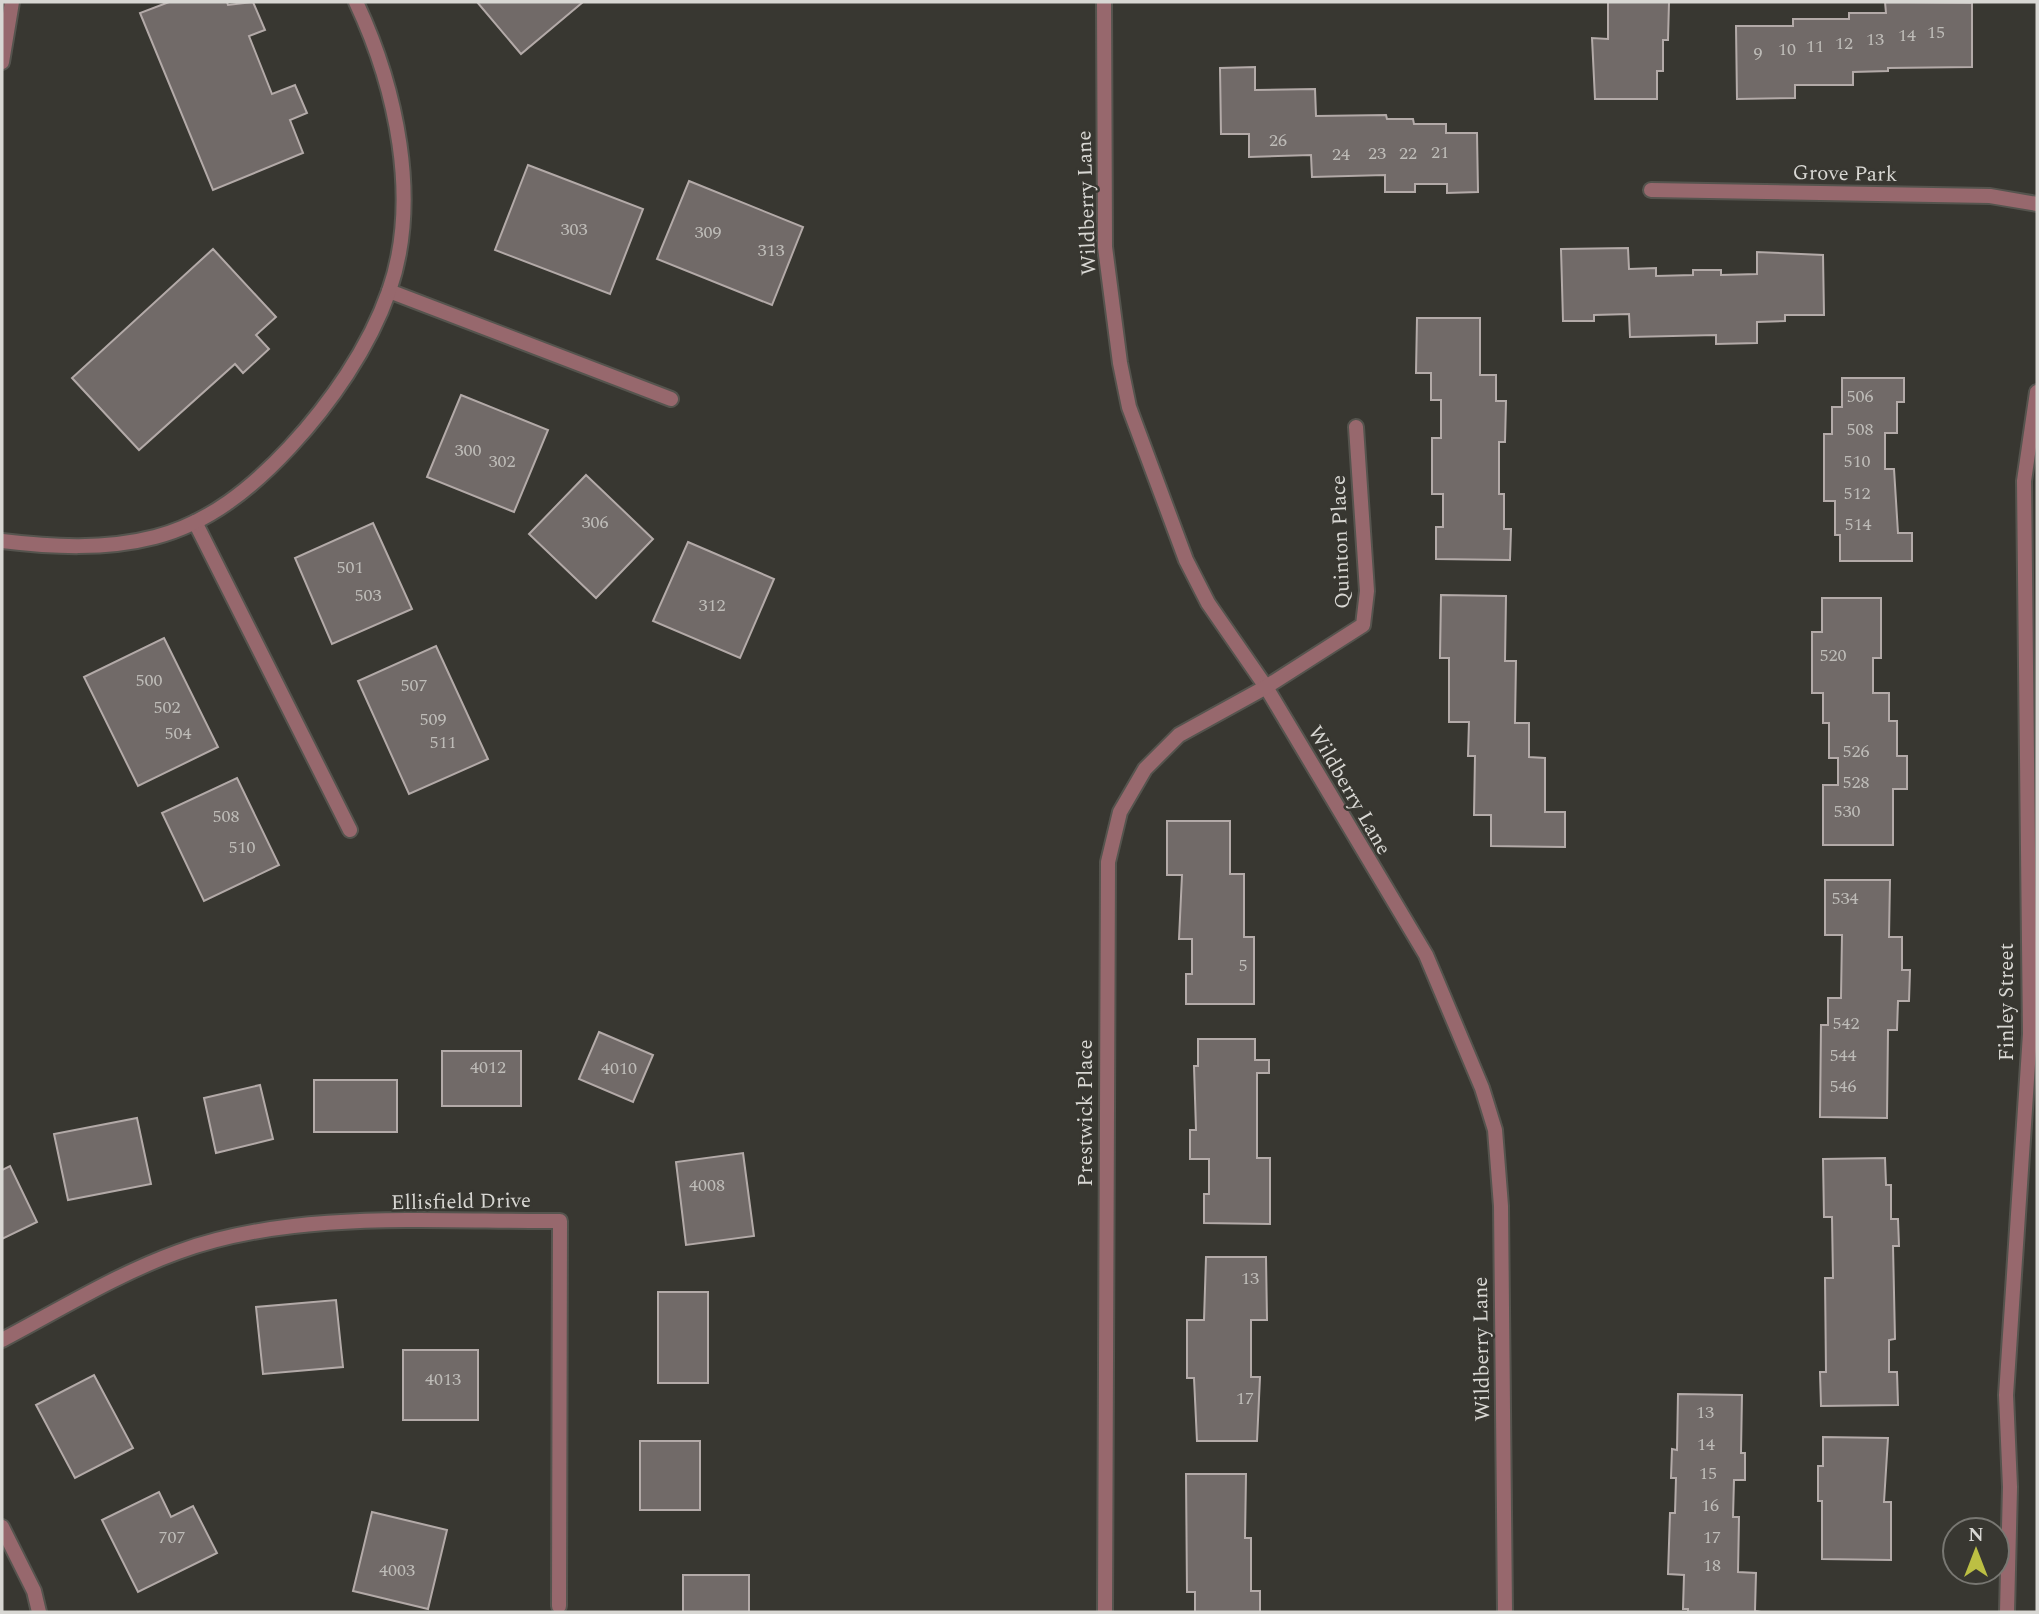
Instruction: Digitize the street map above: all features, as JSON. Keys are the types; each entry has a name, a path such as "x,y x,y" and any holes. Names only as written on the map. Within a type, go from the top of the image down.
{"street":[{"path":"2,62 12,2"},
{"path":"2,541 51,547 106,545 155,537 195,523 233,501 267,471 303,433 341,383 368,337 389,291 399,251 403,208 401,160 391,102 356,2"},
{"name":"Wildberry Lane","path":"1104,2 1105,247 1120,363 1129,407 1186,560 1208,603 1266,687 1426,955 1482,1088 1495,1130 1501,1206 1505,1612"},
{"name":"Grove Park","path":"1651,190 1990,196 2037,204"},
{"path":"389,291 671,399"},
{"name":"Finley Street","path":"2007,1612 2010,1487 2006,1395 2030,1034 2024,481 2037,391"},
{"name":"Quinton Place","path":"1266,687 1363,625 1367,591 1356,427"},
{"path":"195,523 350,830"},
{"name":"Prestwick Place","path":"1105,1612 1108,862 1120,812 1145,769 1179,735 1266,687"},
{"name":"Ellisfield Drive","path":"2,1340 77,1300 178,1252 225,1238 281,1228 355,1223 560,1221 559,1606"},
{"path":"2,1527 34,1591 39,1612"}],"building":[{"path":"169,2 227,2 228,5 253,2 265,30 249,36 272,94 295,85 307,113 290,120 303,153 213,190 140,13"},
{"path":"477,2 583,2 521,54"},
{"path":"1608,2 1669,2 1668,40 1663,40 1663,71 1657,71 1657,99 1595,99 1592,38 1608,39"},
{"path":"1885,2 1972,3 1972,67 1888,68 1888,71 1853,72 1853,85 1795,85 1795,98 1737,99 1736,26 1793,26 1793,19 1849,19 1849,13 1886,13"},
{"path":"1255,67 1255,90 1315,89 1316,116 1386,115 1387,119 1413,119 1414,124 1446,124 1446,133 1477,133 1478,192 1447,193 1447,184 1415,184 1415,192 1385,192 1385,175 1312,177 1311,155 1249,157 1249,134 1221,134 1220,68"},
{"path":"528,165 643,209 610,294 495,250"},
{"path":"689,181 803,227 772,305 657,259"},
{"path":"1628,248 1629,269 1656,268 1656,276 1693,275 1693,270 1721,270 1721,275 1757,274 1757,252 1823,255 1824,315 1785,315 1785,321 1757,322 1757,343 1716,344 1716,335 1630,337 1629,314 1594,315 1594,321 1563,321 1561,249"},
{"path":"213,249 276,317 256,335 269,349 243,373 235,364 139,450 72,378"},
{"path":"1417,318 1480,318 1480,375 1496,375 1496,401 1506,401 1505,442 1499,442 1499,494 1504,494 1504,529 1511,529 1510,560 1436,559 1436,527 1443,527 1443,494 1432,494 1432,438 1441,438 1441,400 1431,400 1431,373 1416,373"},
{"path":"1842,378 1904,378 1904,402 1897,402 1897,433 1885,433 1885,469 1894,469 1898,533 1912,533 1912,561 1840,561 1840,535 1835,535 1835,501 1824,501 1824,434 1832,434 1832,407 1842,407"},
{"path":"461,395 548,430 514,512 427,477"},
{"path":"586,475 653,539 596,598 529,534"},
{"path":"373,523 412,609 332,644 295,558"},
{"path":"688,542 774,579 740,658 653,621"},
{"path":"1441,595 1506,596 1505,661 1516,661 1515,723 1529,723 1529,757 1545,758 1545,812 1565,812 1565,847 1491,846 1491,815 1474,815 1475,756 1468,756 1469,722 1449,722 1449,658 1440,658"},
{"path":"1822,598 1881,598 1881,658 1873,658 1873,693 1889,693 1889,721 1897,721 1897,756 1907,756 1907,789 1893,789 1893,845 1823,845 1823,785 1838,785 1838,758 1829,758 1829,723 1823,723 1823,693 1812,693 1812,632 1822,632"},
{"path":"164,638 218,747 138,786 84,677"},
{"path":"436,646 488,759 409,794 358,681"},
{"path":"237,778 279,865 204,901 162,813"},
{"path":"1167,821 1230,821 1230,874 1244,874 1244,937 1254,937 1254,1004 1186,1004 1186,974 1192,974 1192,939 1179,939 1182,875 1167,875"},
{"path":"1825,880 1890,880 1889,937 1902,937 1902,970 1910,970 1909,1001 1898,1001 1897,1030 1888,1030 1887,1118 1820,1117 1821,1025 1828,1025 1828,998 1841,998 1842,935 1825,935"},
{"path":"599,1032 653,1055 633,1102 579,1079"},
{"path":"1198,1039 1255,1039 1255,1060 1269,1060 1269,1073 1257,1073 1257,1158 1270,1158 1270,1224 1204,1223 1204,1194 1209,1194 1209,1159 1190,1159 1190,1130 1196,1130 1194,1066 1198,1066"},
{"path":"442,1051 521,1051 521,1106 442,1106"},
{"path":"314,1080 397,1080 397,1132 314,1132"},
{"path":"260,1085 273,1139 216,1153 204,1098"},
{"path":"137,1118 151,1184 68,1200 54,1134"},
{"path":"743,1153 754,1236 686,1245 676,1162"},
{"path":"1885,1158 1886,1185 1891,1185 1891,1219 1898,1219 1899,1246 1893,1246 1895,1339 1889,1340 1889,1372 1897,1372 1898,1405 1821,1406 1820,1372 1826,1372 1825,1278 1833,1278 1832,1217 1824,1217 1823,1159"},
{"path":"10,1166 37,1222 2,1239 2,1170"},
{"path":"1206,1257 1266,1257 1267,1320 1251,1320 1251,1377 1260,1377 1257,1441 1197,1441 1194,1378 1187,1378 1187,1320 1204,1320"},
{"path":"658,1292 708,1292 708,1383 658,1383"},
{"path":"336,1300 343,1367 263,1374 256,1307"},
{"path":"403,1350 478,1350 478,1420 403,1420"},
{"path":"94,1375 133,1448 75,1478 36,1405"},
{"path":"1678,1394 1742,1395 1741,1453 1745,1453 1745,1480 1734,1480 1733,1517 1739,1517 1738,1572 1756,1573 1755,1611 1761,1612 1688,1612 1688,1609 1683,1609 1684,1575 1668,1574 1670,1513 1675,1513 1676,1478 1671,1478 1672,1449 1677,1450"},
{"path":"1823,1437 1888,1438 1884,1502 1891,1502 1891,1560 1822,1559 1822,1501 1818,1501 1818,1466 1823,1466"},
{"path":"640,1441 700,1441 700,1510 640,1510"},
{"path":"1186,1474 1246,1474 1245,1538 1251,1538 1251,1591 1260,1591 1260,1612 1195,1612 1195,1592 1187,1592"},
{"path":"159,1492 171,1517 193,1506 217,1553 138,1592 102,1520"},
{"path":"372,1512 447,1530 428,1609 353,1591"},
{"path":"683,1575 749,1575 749,1612 683,1612"}]}
